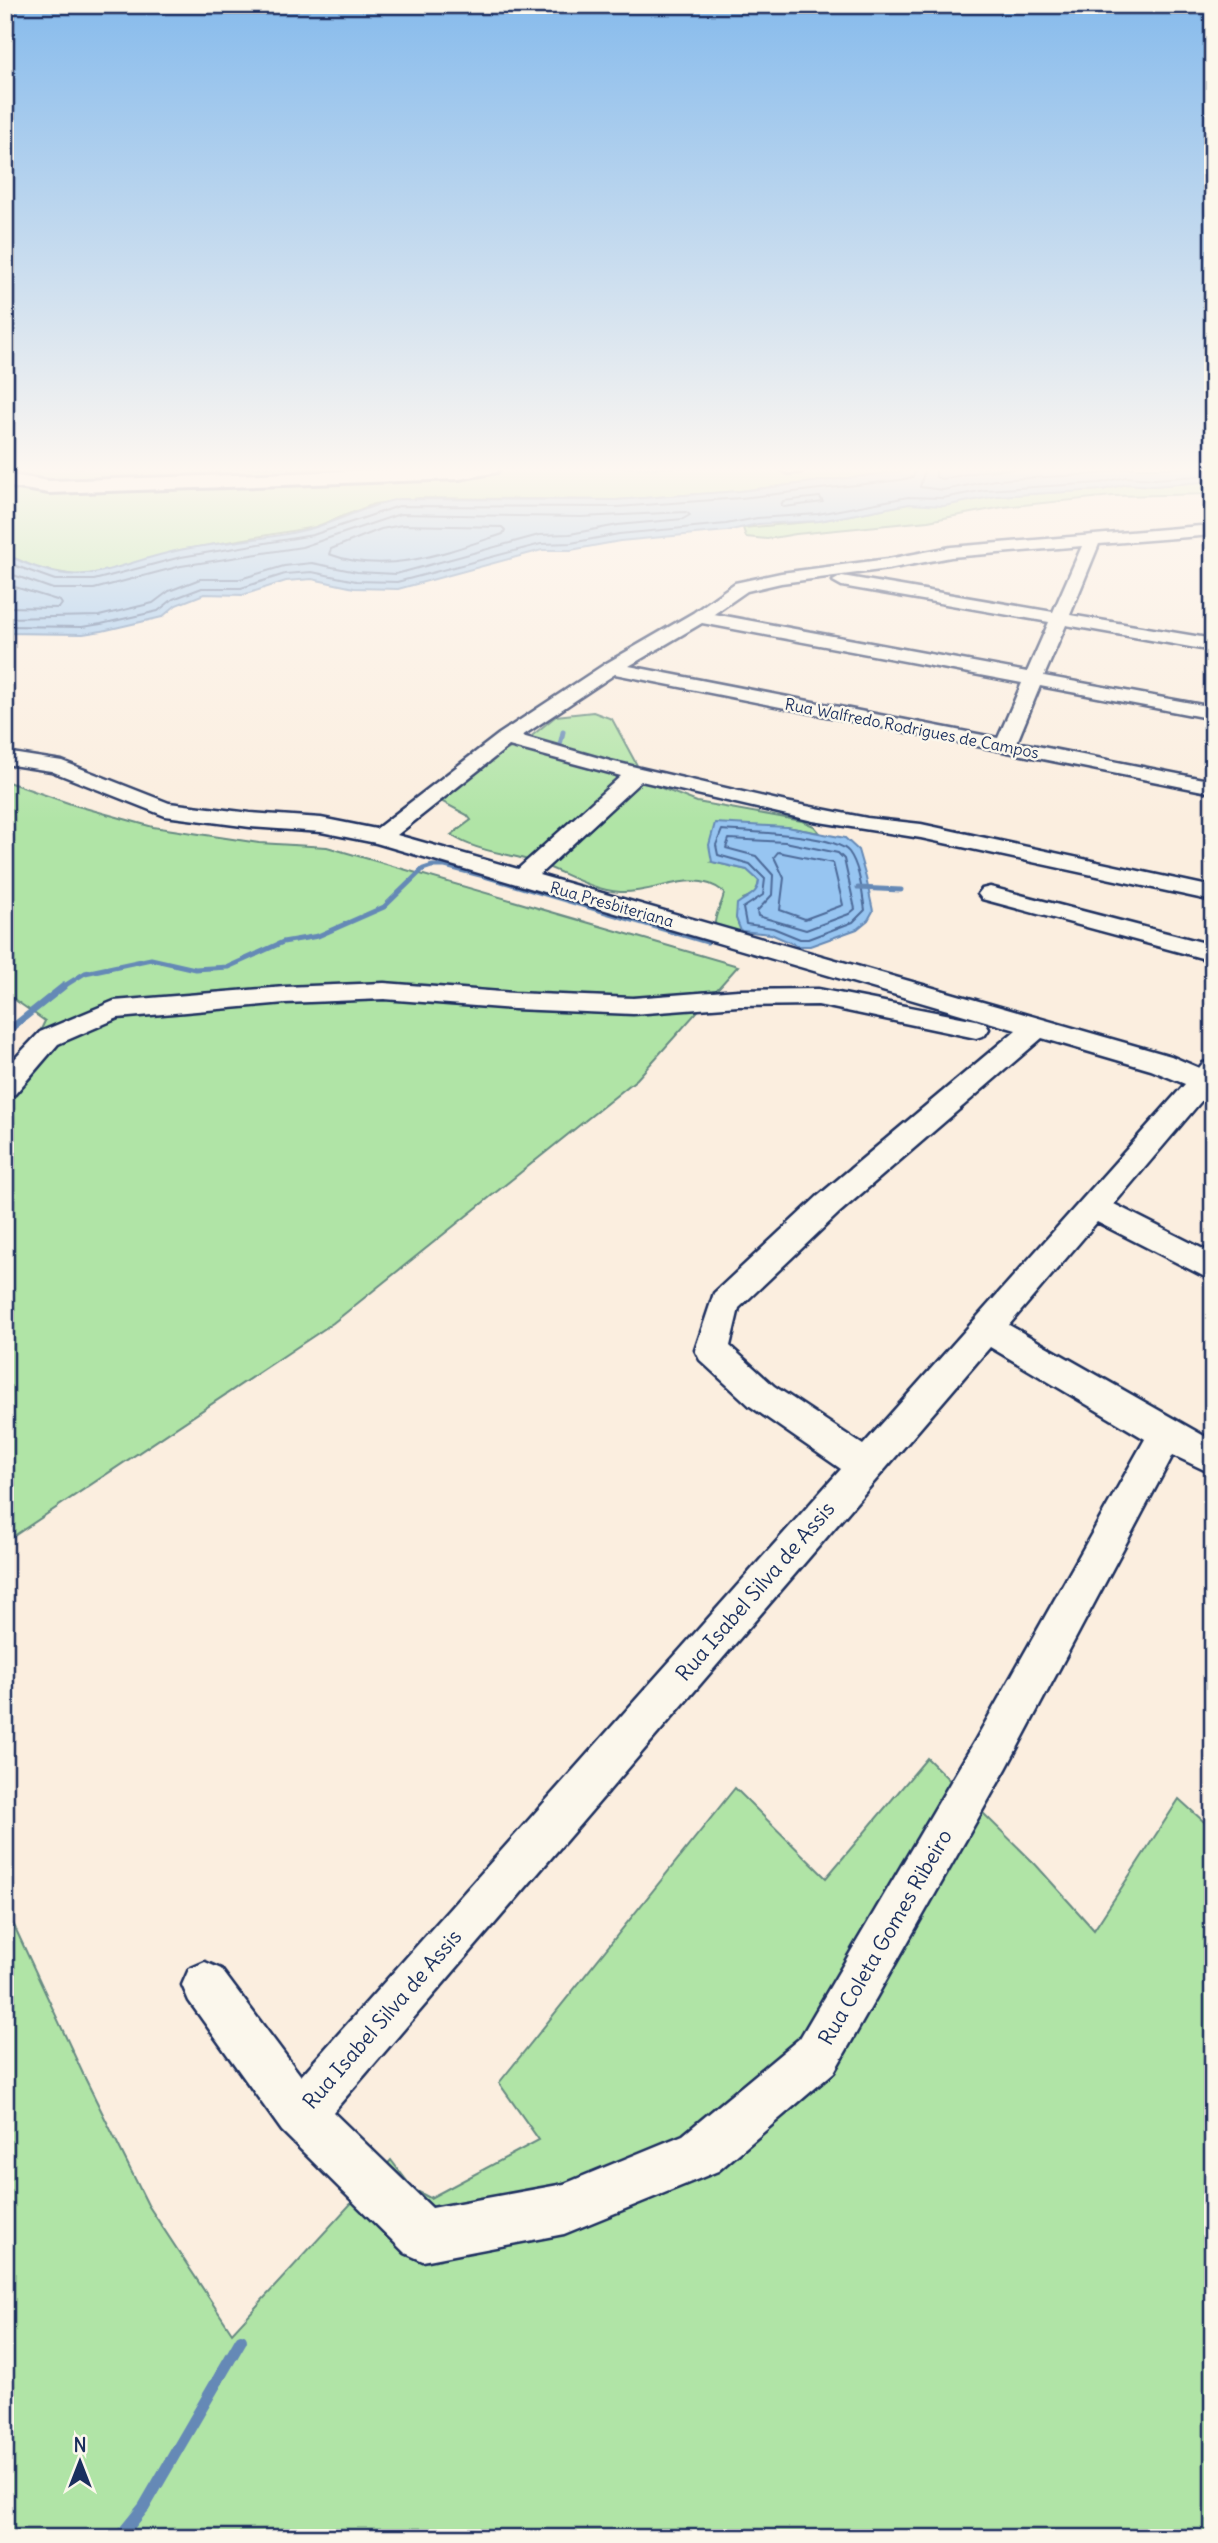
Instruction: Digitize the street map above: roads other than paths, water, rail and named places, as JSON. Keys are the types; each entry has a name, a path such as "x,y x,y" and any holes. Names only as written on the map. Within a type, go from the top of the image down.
{"street":[{"path":"380,837 506,738 611,668 699,617 743,587"},
{"path":"875,587 1059,619 1212,640"},
{"path":"1004,746 1073,587"},
{"path":"699,617 1213,713"},
{"name":"Rua Walfredo Rodrigues de Campos","path":"611,668 1213,787"},
{"path":"506,738 636,774 818,815 882,828 921,831 1213,894"},
{"name":"Rua Presbiteriana","path":"5,758 55,765 165,809 250,820 321,825 380,837 1031,1033 1161,1063 1210,1078"},
{"path":"522,878 636,774"},
{"path":"990,894 1213,953"},
{"path":"5,1087 49,1038 114,1010 285,995 384,991 514,1001 633,1006 738,998 818,997 1031,1033"},
{"path":"865,1466 762,1396 712,1350 725,1302 829,1204 1031,1033"},
{"name":"Rua Isabel Silva de Assis","path":"299,2114 1092,1206 1210,1078"},
{"path":"1092,1206 1213,1269"},
{"path":"986,1328 1213,1458"},
{"name":"Rua Coleta Gomes Ribeiro","path":"205,1985 299,2114 423,2235 564,2209 700,2152 817,2055 991,1754 1166,1433"}],"water":[{"path":"5,587 269,587 243,595 204,594 176,605 162,617 102,631 83,634 5,633"},
{"path":"348,587 407,587 398,589"},
{"path":"715,823 787,827 845,838 858,850 866,878 873,911 868,920 857,929 810,946 798,946 771,934 741,931 736,918 737,904 754,892 759,881 747,870 712,862 709,845"}],"waterway":[{"path":"559,749 563,732"},
{"path":"63,987 85,973 151,959 195,969 228,967 283,942 318,936 384,907 423,869 432,866 445,866 488,877 707,942"},
{"path":"858,888 901,890"},
{"path":"5,1033 63,987"},
{"path":"119,2538 144,2507 241,2340"}]}
